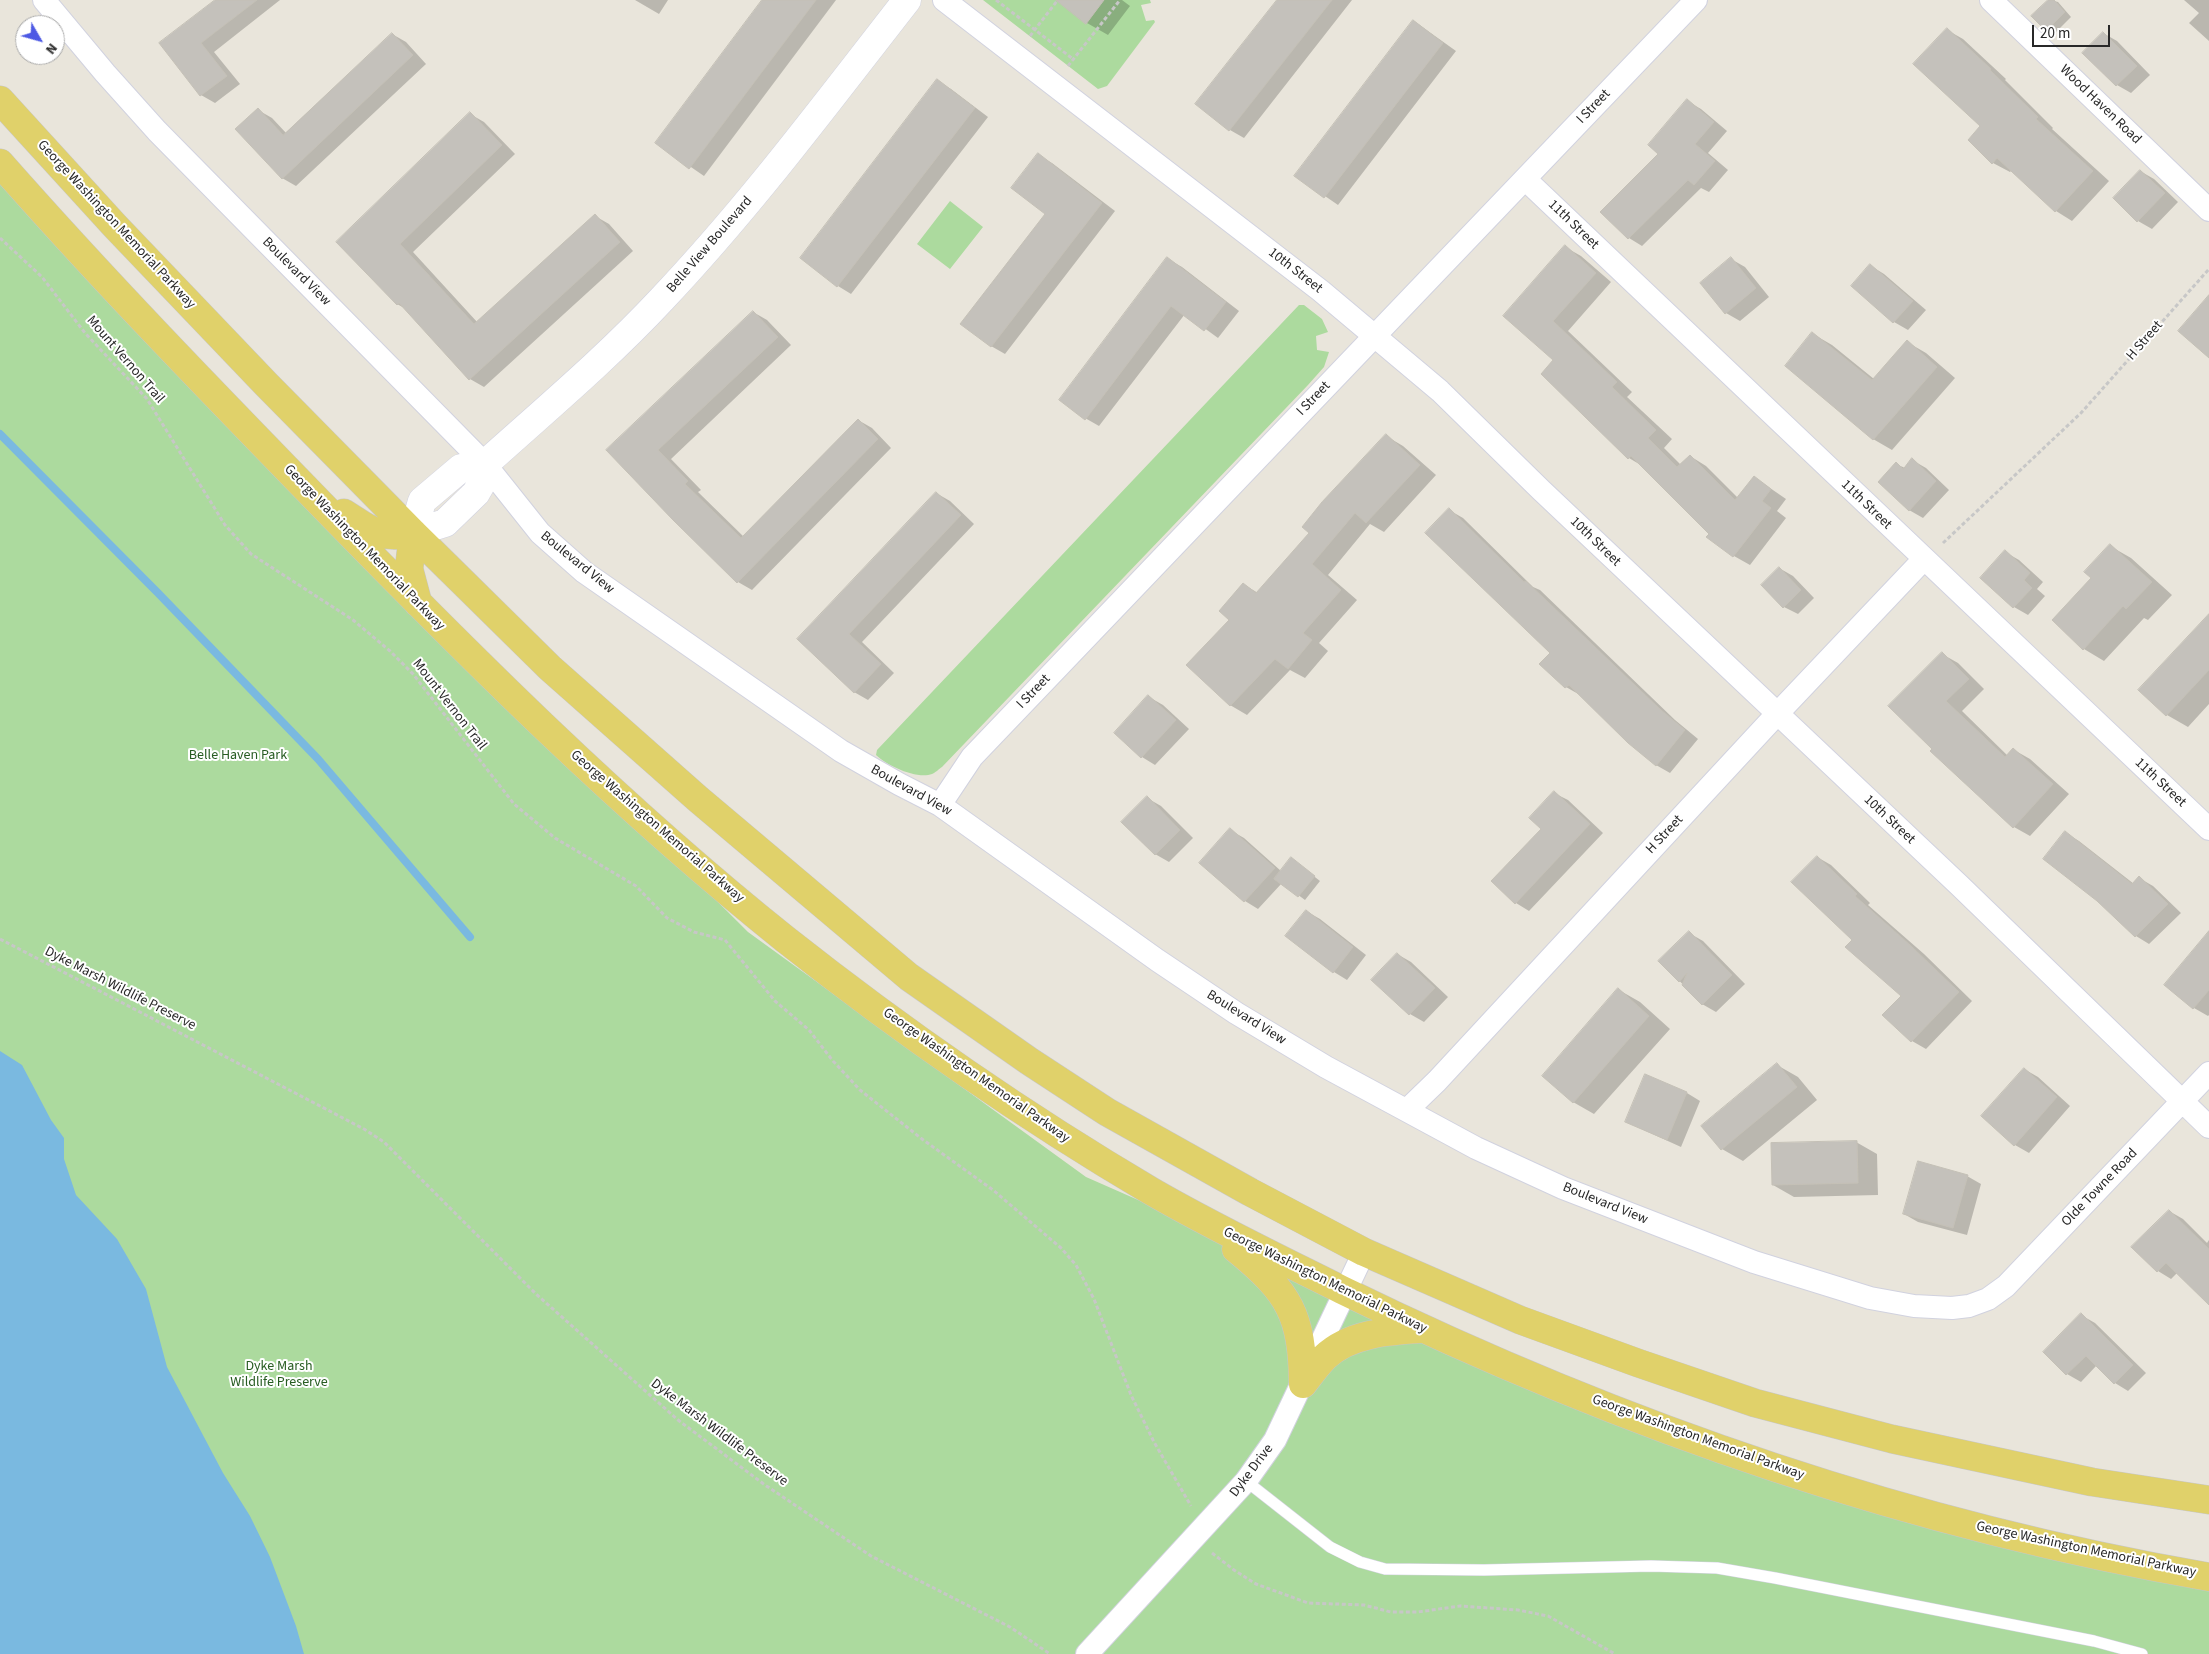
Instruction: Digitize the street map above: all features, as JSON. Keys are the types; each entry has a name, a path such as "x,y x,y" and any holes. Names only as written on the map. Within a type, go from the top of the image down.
{"main road":[{"name":"Belle View Boulevard","path":"485,464 615,348 705,252 781,161 907,0"},
{"name":"George Washington Memorial Parkway","path":"0,100 115,226 245,362 413,534 550,668 698,799 909,978 1107,1112 1250,1192 1364,1252 1520,1320 1755,1403 1892,1439 1988,1461 2092,1482 2209,1500"},
{"name":"George Washington Memorial Parkway","path":"0,163 153,331 418,604 513,698 664,836 784,938 900,1025 1086,1152 1241,1241 1345,1292 1422,1329 1618,1411 1769,1465 1872,1497 2010,1536 2141,1565 2209,1577"},
{"path":"308,491 374,532 396,537 413,534 445,523 476,493 484,479 485,464"},
{"path":"413,534 409,569 418,604"},
{"path":"1192,1213 1256,1265 1274,1283 1287,1301 1301,1342 1303,1384"},
{"path":"1303,1384 1326,1356 1348,1343 1372,1334 1422,1329"}],"street":[{"name":"Boulevard View","path":"44,0 105,74 157,131 485,464 540,533 584,572 841,751 940,805 1157,960 1236,1013 1326,1067 1476,1148 1563,1188 1754,1262 1870,1298 1914,1306 1952,1308 1969,1306 1988,1299"},
{"name":"10th Street","path":"944,0 1314,286 1440,391 1776,714 1959,885 2209,1127"},
{"name":"I Street","path":"940,805 972,756 1696,0"},
{"name":"Wood Haven Road","path":"1991,0 2209,210"},
{"name":"11th Street","path":"1525,179 2209,829"},
{"name":"H Street","path":"1408,1110 1444,1074 1776,714 1924,560"},
{"name":"Olde Towne Road","path":"1988,1299 2006,1286 2209,1073"},
{"name":"Dyke Drive","path":"1087,1654 1246,1481 1275,1440 1364,1252"}],"lane":[{"path":"1246,1481 1330,1547 1360,1562 1385,1569 1484,1570 1651,1566 1717,1568 2094,1641 2142,1654"}],"path":[{"path":"996,0 1073,59 1120,0"},
{"path":"1034,29 1057,1"},
{"name":"Mount Vernon Trail","path":"0,238 42,277 85,333 147,399 225,525 251,554 353,620 390,651 413,674 514,804 555,838 636,886 667,918 680,926 725,940 775,1001 810,1030 840,1069 860,1090 922,1139"},
{"name":"H Street","path":"1924,560 2081,413 2209,269"},
{"name":"Dyke Marsh Wildlife Preserve","path":"0,940 371,1133 384,1142 536,1294 678,1420 766,1485 871,1556 1010,1627 1050,1654"}],"green space":[{"path":"983,0 1150,0 1151,3 1141,5 1146,21 1154,20 1155,22 1107,86 1098,89"},
{"name":"Belle Haven Park","path":"0,156 380,565 748,932 1086,1177 1345,1291 1769,1465 2209,1574 2209,1654 0,1654"},
{"path":"950,201 983,227 950,269 917,244"},
{"path":"1299,305 1304,305 1322,319 1328,332 1316,336 1317,350 1329,352 1324,367 1308,385 942,767 932,774 918,775 894,767 876,755 877,750"}],"water":[{"path":"0,1051 22,1065 51,1120 64,1138 64,1159 76,1195 117,1239 146,1289 167,1367 223,1473 250,1516 270,1557 296,1626 304,1654 0,1654"}],"building":[{"path":"215,0 257,0 201,43 227,76 200,96 159,43"},
{"path":"762,0 816,0 689,169 655,143"},
{"path":"1056,0 1104,0 1086,24"},
{"path":"1277,0 1332,0 1229,131 1195,104"},
{"path":"2048,0 2054,0 2065,12 2046,31 2031,16"},
{"path":"1413,20 1443,43 1324,198 1294,176"},
{"path":"1947,28 2038,117 2036,119 2093,171 2055,212 1997,158 1992,164 1968,140 1980,126 1913,64"},
{"path":"2103,32 2137,66 2116,86 2082,53"},
{"path":"392,33 413,55 282,179 235,129 258,108 283,135"},
{"path":"937,79 975,108 837,287 800,258"},
{"path":"1687,99 1714,122 1695,144 1715,161 1694,185 1688,180 1628,239 1600,212 1658,154 1648,145"},
{"path":"470,112 502,145 400,244 474,324 595,214 620,242 469,380 399,303 397,305 336,242"},
{"path":"1038,153 1102,203 991,347 960,324 1045,214 1011,188"},
{"path":"2140,170 2165,193 2137,222 2113,198"},
{"path":"1565,245 1596,273 1553,321 1617,382 1612,387 1656,430 1648,438 1677,467 1690,455 1735,500 1754,476 1771,489 1762,501 1771,508 1733,557 1706,537 1709,534 1631,456 1628,459 1541,374 1553,360 1503,316"},
{"path":"1167,257 1226,302 1204,331 1171,306 1085,420 1059,400"},
{"path":"1731,257 1756,288 1725,314 1700,283"},
{"path":"1870,264 1913,301 1893,323 1851,286"},
{"path":"2209,295 2209,358 2178,331"},
{"path":"753,311 778,337 658,450 688,481 685,484 741,538 858,419 878,439 737,583 606,450"},
{"path":"1812,332 1872,380 1907,340 1937,367 1873,440 1785,366"},
{"path":"1386,434 1420,465 1366,523 1355,513 1312,564 1341,590 1303,633 1312,640 1288,669 1275,659 1230,706 1186,665 1229,620 1219,611 1243,583 1256,593 1309,533 1302,527 1322,502"},
{"path":"1912,458 1936,481 1909,511 1878,482 1896,462 1903,469"},
{"path":"936,492 961,515 849,634 881,664 854,693 797,639"},
{"path":"1449,508 1524,582 1526,581 1661,710 1685,730 1656,766 1628,743 1569,685 1565,688 1539,664 1550,653 1425,533"},
{"path":"2110,544 2152,582 2126,609 2123,606 2083,650 2052,620 2091,578 2084,572"},
{"path":"2005,550 2030,573 2024,580 2032,588 2013,608 1980,578"},
{"path":"1779,567 1801,590 1783,608 1761,585"},
{"path":"2209,614 2209,670 2166,716 2138,690"},
{"path":"1942,652 1969,679 1946,701 2005,757 2013,748 2053,784 2013,828 1930,751 1932,749 1888,706"},
{"path":"1148,695 1176,720 1141,758 1114,733"},
{"path":"1554,791 1590,824 1515,904 1491,881 1541,829 1529,818"},
{"path":"1147,796 1180,830 1155,855 1121,822"},
{"path":"1230,828 1275,868 1244,902 1199,863"},
{"path":"2065,831 2132,884 2139,876 2168,904 2135,937 2097,901 2043,859"},
{"path":"1817,856 1857,894 1855,896 1959,992 1911,1042 1882,1015 1901,996 1845,947 1852,940 1791,882"},
{"path":"1291,857 1315,876 1298,897 1274,879"},
{"path":"1306,910 1353,947 1333,973 1285,936"},
{"path":"1689,931 1732,975 1702,1005 1682,985 1687,973 1679,982 1658,961"},
{"path":"2209,931 2209,990 2193,1009 2164,985"},
{"path":"1397,953 1435,988 1409,1015 1371,980"},
{"path":"1618,988 1649,1016 1573,1103 1542,1076"},
{"path":"1777,1063 1797,1087 1721,1150 1701,1126"},
{"path":"2024,1068 2057,1097 2014,1146 1981,1116"},
{"path":"1645,1074 1687,1092 1667,1140 1625,1122"},
{"path":"1857,1141 1858,1183 1772,1185 1771,1143"},
{"path":"1918,1161 1968,1175 1953,1228 1903,1214"},
{"path":"2169,1210 2209,1249 2209,1305 2166,1263 2157,1272 2131,1247"},
{"path":"2081,1313 2133,1365 2114,1384 2086,1356 2066,1375 2043,1352"}],"waterway":[{"path":"0,434 158,593 318,759 470,937"}]}
